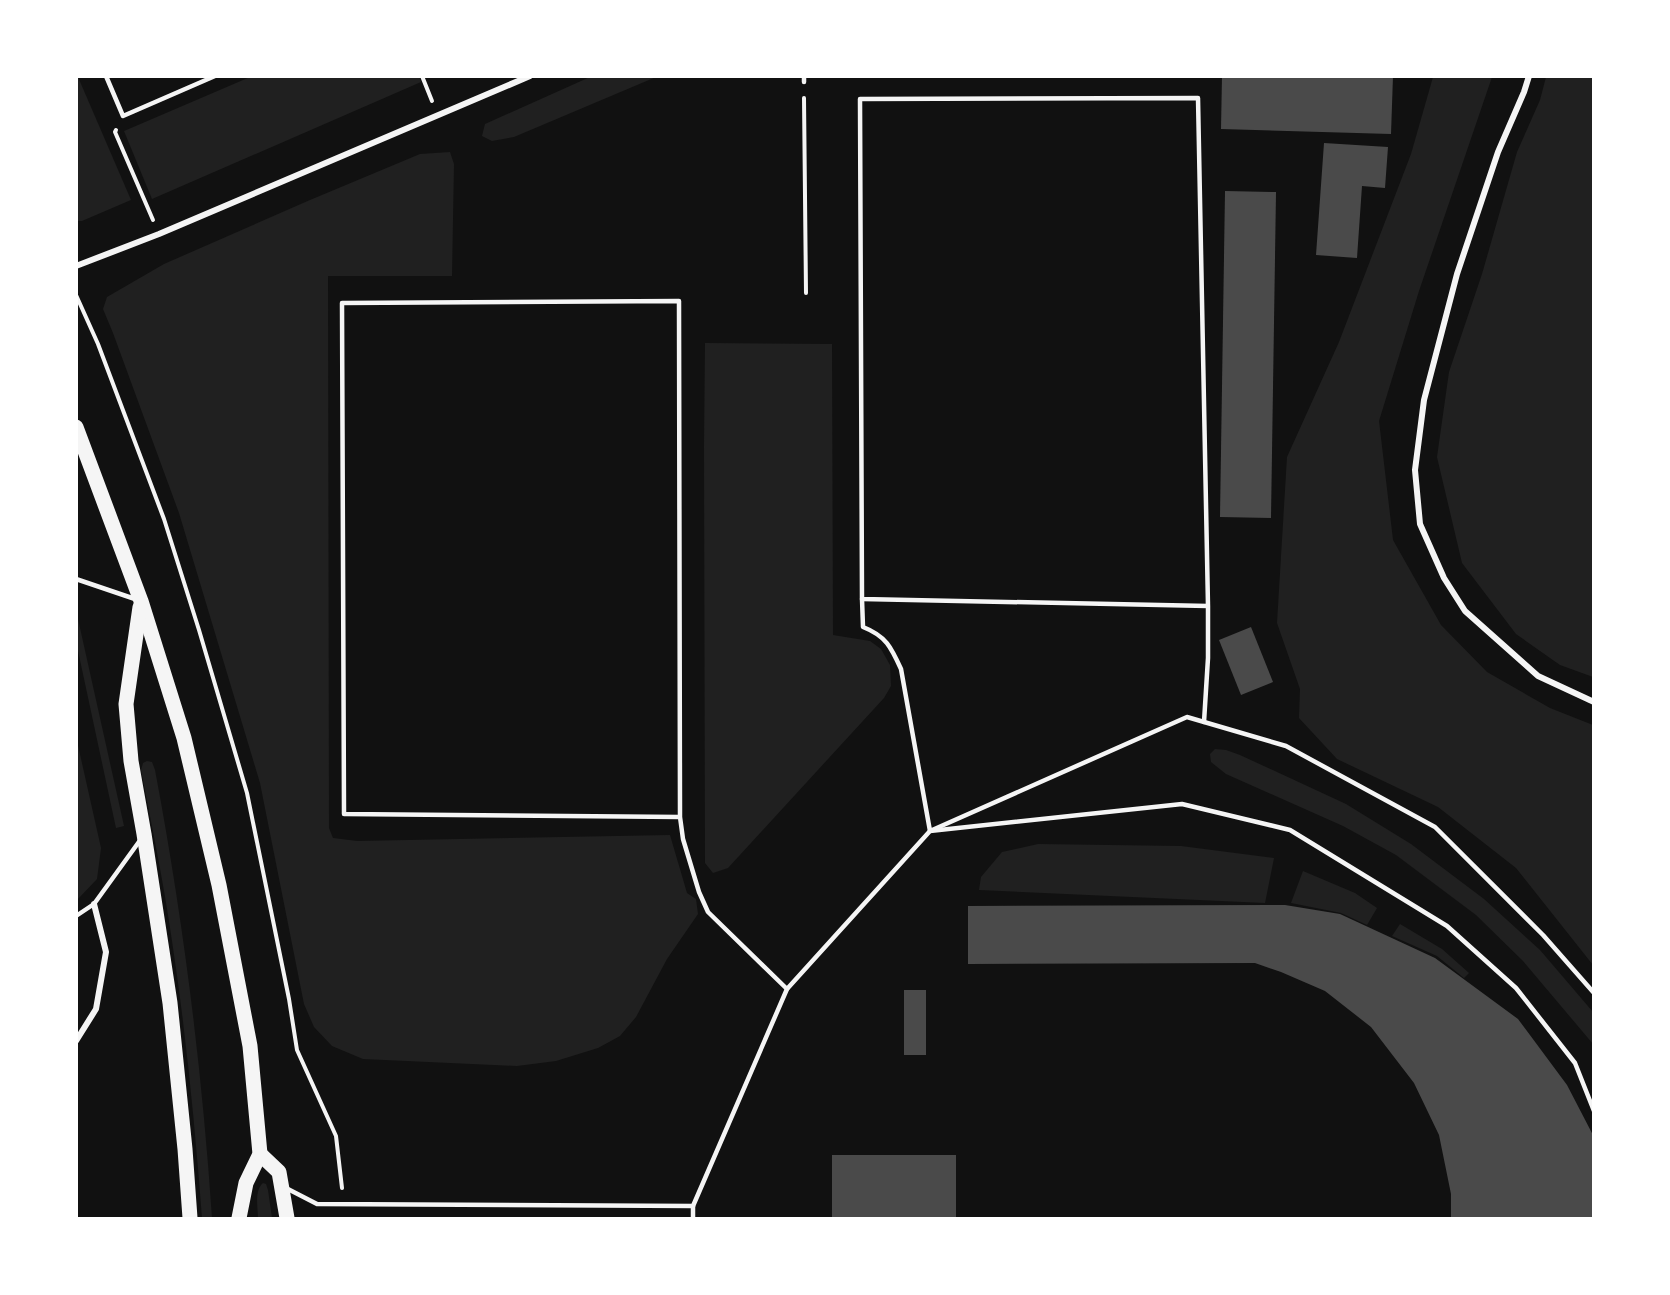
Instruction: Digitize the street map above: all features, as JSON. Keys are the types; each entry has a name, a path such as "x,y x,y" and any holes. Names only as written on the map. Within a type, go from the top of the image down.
{"main road":[{"path":"76,427 141,601 184,738 219,885 249,1046 260,1154 246,1183 239,1218"},
{"path":"141,601 126,704 131,761 170,1003 190,1218"},
{"path":"260,1154 279,1172 287,1218"}],"street":[{"path":"76,266 159,234 530,76"},
{"path":"1529,76 1498,152 1457,274 1424,400 1415,470 1420,524 1444,578 1465,611 1538,676 1593,702"},
{"path":"76,1041 96,1009 106,952 94,904"}],"lane":[{"path":"106,76 123,116 216,76"},
{"path":"930,831 901,669 890,647 876,632 863,627 860,99 1198,98 1208,606 1204,722"},
{"path":"680,817 344,814 342,303 679,301 680,817 683,839 699,892 708,912 787,989"},
{"path":"76,579 141,601"},
{"path":"862,599 1208,606"},
{"path":"693,1218 693,1206 787,989 930,831 1187,717 1286,746 1435,827 1543,935 1593,993"},
{"path":"930,831 1182,804 1290,830 1447,926 1516,988 1575,1064 1593,1111"},
{"path":"76,916 94,904 144,834"},
{"path":"282,1186 317,1204 693,1206"}],"path":[{"path":"422,76 438,116"},
{"path":"804,79 806,293"},
{"path":"123,116 115,132 159,234"},
{"path":"76,296 98,344 164,519 200,630 247,793 287,988 297,1050 336,1136 344,1205"}],"shaded area":[{"path":"419,76 421,82 152,199 124,131 250,77"},
{"path":"78,77 131,200 82,221 76,221"},
{"path":"590,77 656,77 514,137 492,141 482,136 485,124"},
{"path":"1433,77 1492,77 1419,291 1379,421 1393,540 1441,625 1487,672 1550,708 1593,725 1593,965 1516,868 1438,807 1337,759 1299,718 1300,689 1277,623 1287,457 1339,342 1411,154"},
{"path":"1546,77 1593,77 1593,677 1560,665 1516,634 1462,563 1437,457 1449,372 1482,274 1517,152 1540,100"},
{"path":"450,152 454,164 452,276 328,276 329,828 333,838 357,841 670,835 687,893 696,899 698,914 667,959 636,1017 620,1036 598,1048 556,1061 517,1066 363,1059 332,1046 314,1027 304,1004 260,783 179,513 103,309 107,297 164,264 420,154"},
{"path":"705,343 832,344 833,635 870,641 881,649 890,665 891,686 884,698 728,868 713,873 705,863"},
{"path":"76,610 124,826 116,828 77,646"},
{"path":"77,741 101,848 97,879 77,900"},
{"path":"1215,749 1240,755 1346,804 1411,844 1484,899 1540,950 1593,1012 1593,1044 1523,961 1476,915 1396,855 1343,826 1226,774 1211,762 1210,754"},
{"path":"152,762 155,770 183,937 203,1106 212,1218 202,1218 190,1080 177,976 141,770 143,763"},
{"path":"1038,844 1181,846 1274,858 1265,903 979,890 981,877 1002,852"},
{"path":"1303,871 1355,893 1377,908 1367,925 1341,913 1291,903"},
{"path":"1400,924 1442,949 1469,973 1464,978 1437,956 1392,936"},
{"path":"263,1183 266,1184 268,1190 272,1218 258,1218 257,1195"}],"building":[{"path":"1222,76 1393,76 1391,134 1221,129"},
{"path":"1324,143 1388,147 1385,188 1362,186 1357,258 1316,255"},
{"path":"1225,191 1276,192 1271,518 1220,517"},
{"path":"1251,627 1273,682 1241,695 1219,640"},
{"path":"1285,905 1340,914 1435,958 1518,1019 1567,1085 1594,1137 1594,1218 1451,1218 1451,1194 1439,1135 1414,1083 1371,1027 1325,991 1281,972 1255,963 968,964 968,906"},
{"path":"904,990 926,990 926,1055 904,1055"},
{"path":"832,1155 956,1155 956,1218 832,1218"}]}
